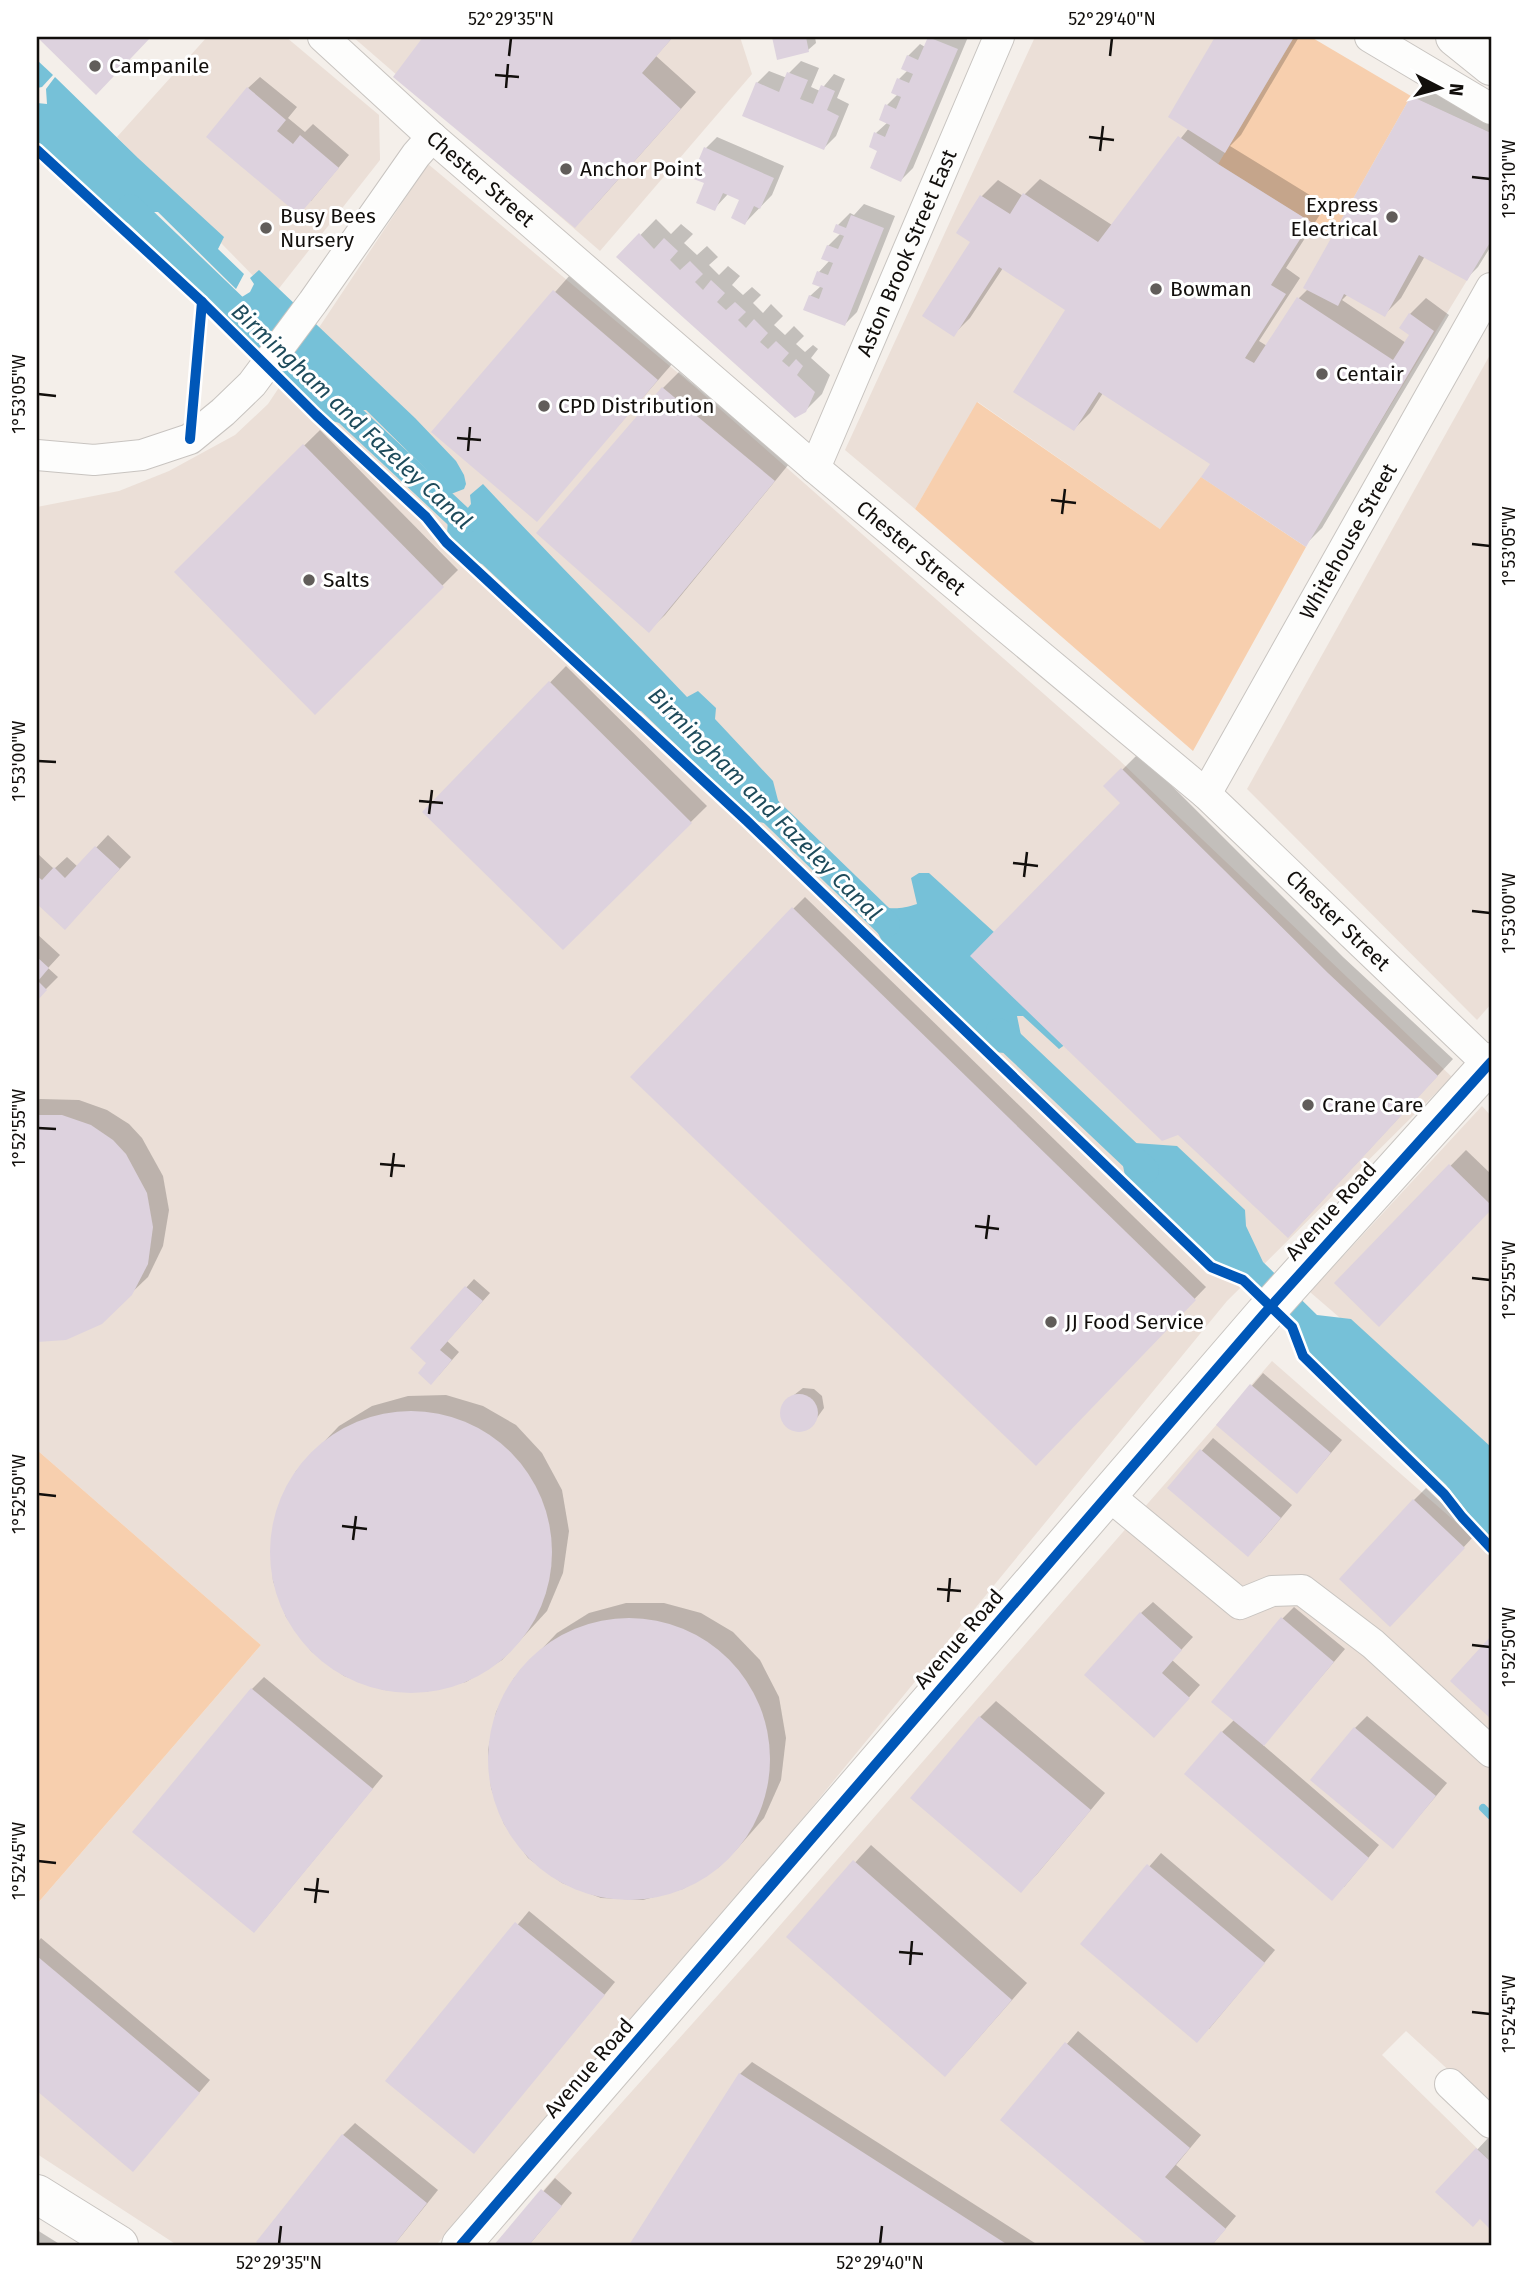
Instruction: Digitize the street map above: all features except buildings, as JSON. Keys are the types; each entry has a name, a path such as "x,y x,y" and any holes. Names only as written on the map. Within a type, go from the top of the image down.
{"street":[{"name":"Aston Brook Street East","path":"815,468 999,37"},
{"path":"1370,37 1491,109"},
{"path":"1455,37 1491,66"},
{"name":"Chester Street","path":"334,39 432,137 815,468 1206,794 1491,1064"},
{"path":"37,455 94,460 142,455 190,439 252,384 432,137"},
{"name":"Whitehouse Street","path":"1206,794 1491,288"},
{"name":"Avenue Road","path":"461,2245 1264,1314 1491,1064"},
{"path":"1108,1495 1240,1604 1272,1591 1302,1590 1373,1644 1491,1752"},
{"path":"1450,2084 1491,2123"},
{"path":"37,2194 119,2245"}],"shaded area":[{"name":"Busy Bees Nursery","path":"207,37 286,37 379,115 380,160 273,296 117,137"},
{"name":"Anchor Point","path":"353,37 740,37 752,74 600,251"},
{"path":"1035,37 1294,37 1218,164 1332,235 1411,96 1491,133 1491,241 1355,464 1160,529 978,402 915,509 845,450"},
{"path":"1294,37 1311,37 1411,96 1332,236 1218,164"},
{"path":"428,164 696,388 1119,760 1452,1077 1227,1301 658,1995 436,2245 177,2245 37,2154 37,1904 261,1645 37,1450 37,507 119,491 169,471 235,435 268,404"},
{"path":"1491,353 1491,1004 1477,1020 1247,789"},
{"path":"977,402 1160,529 1201,477 1306,547 1193,751 915,509"},
{"path":"1482,1106 1491,1116 1491,1448 1310,1292"},
{"path":"1272,1361 1491,1553 1491,2109 1406,2031 1382,2055 1491,2162 1491,2245 494,2245 762,1946"},
{"path":"37,1450 261,1645 37,1904"}],"water":[{"path":"37,60 53,75 42,87 37,88"},
{"path":"55,77 224,237 218,249 244,274 236,289 158,212 147,212 155,231 118,220 37,142 37,103 47,104 46,89"},
{"path":"259,270 415,418 456,461 464,475 464,489 451,494 366,410 360,410 367,430 332,421 243,334 223,297 237,300 250,292 254,284 250,278"},
{"path":"483,484 687,697 698,691 716,708 715,719 773,781 781,812 790,831 755,821 641,711 614,696 597,672 482,564 471,561 447,535 448,518 437,498 467,509 471,504 470,495"},
{"path":"919,873 929,873 995,933 1066,1044 1059,1049 1023,1016 1017,1016 1025,1055 994,1052 882,941 861,900 889,908 917,904 911,878"},
{"path":"1135,1143 1177,1146 1245,1210 1246,1226 1263,1262 1317,1315 1351,1319 1491,1447 1491,1543 1446,1485 1309,1353 1297,1323 1249,1278 1216,1263 1125,1176 1119,1145"}],"waterway":[{"name":"Birmingham and Fazeley Canal","path":"130,207 249,321"},
{"name":"Birmingham and Fazeley Canal","path":"341,407 464,522"},
{"name":"Birmingham and Fazeley Canal","path":"764,805 887,924"},
{"name":"Birmingham and Fazeley Canal","path":"999,1031 1146,1170"},
{"path":"1483,1808 1491,1816"}],"cycle path":[{"path":"37,150 202,302 316,415 426,517 446,542 747,821 1211,1267 1243,1280 1292,1327 1303,1356 1444,1494 1491,1548"},
{"path":"190,439 202,302"},
{"path":"461,2245 1264,1314 1491,1062"}],"place":[{"name":"Campanile","path":"95,66"},
{"name":"Anchor Point","path":"566,169"},
{"name":"Express Electrical","path":"1392,217"},
{"name":"Busy Bees Nursery","path":"266,228"},
{"name":"Bowman","path":"1156,289"},
{"name":"Centair","path":"1322,374"},
{"name":"CPD Distribution","path":"544,406"},
{"name":"Salts","path":"309,580"},
{"name":"Crane Care","path":"1308,1105"},
{"name":"JJ Food Service","path":"1051,1322"}]}
